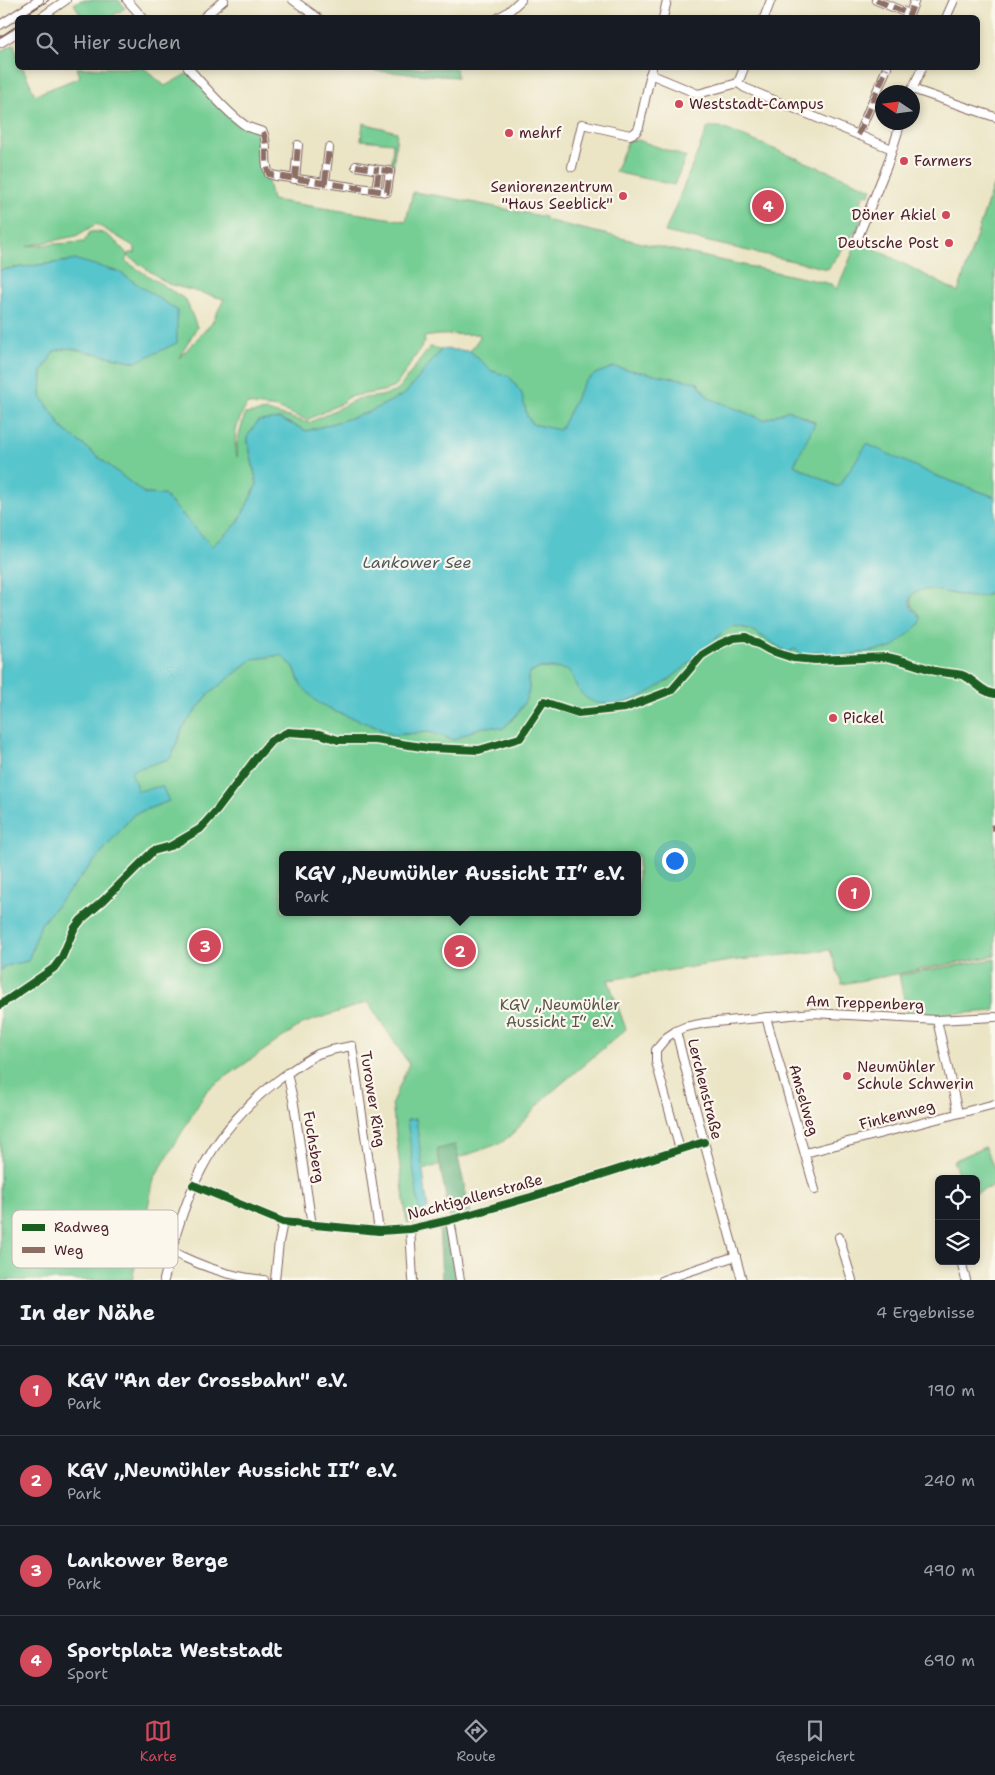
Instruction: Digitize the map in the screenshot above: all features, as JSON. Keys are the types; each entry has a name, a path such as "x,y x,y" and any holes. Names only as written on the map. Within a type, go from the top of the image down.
{"street":[{"path":"16,15 39,0"},
{"path":"44,15 66,0"},
{"path":"128,0 140,15"},
{"path":"206,15 224,0"},
{"path":"293,0 314,15"},
{"path":"503,15 521,0"},
{"path":"664,15 667,0"},
{"path":"765,15 771,0"},
{"path":"876,0 906,15"},
{"path":"908,15 915,0"},
{"path":"947,15 954,0"},
{"path":"0,25 15,15"},
{"path":"0,43 15,34"},
{"path":"190,70 238,119 247,126 263,132 265,136 265,159 269,174 387,192 390,171 356,166"},
{"path":"738,83 743,70"},
{"path":"858,135 886,70"},
{"path":"915,85 921,70"},
{"path":"572,167 582,124 630,135 636,132 639,127 651,71 698,94 738,83"},
{"path":"738,83 745,88 892,150"},
{"path":"920,94 995,117"},
{"path":"858,237 887,166 898,130"},
{"path":"295,179 298,144"},
{"path":"325,182 330,148"},
{"path":"376,190 379,170"},
{"name":"Am Treppenberg","path":"676,1031 705,1023 826,1013 937,1020 995,1017"},
{"name":"Amselweg","path":"766,1018 815,1190"},
{"path":"937,1020 958,1113"},
{"name":"Lerchenstraße","path":"680,1150 656,1062 656,1050 667,1037 676,1031 742,1280"},
{"name":"Turower Ring","path":"178,1226 193,1186 210,1153 231,1124 256,1097 287,1073 319,1054 352,1046 379,1231"},
{"name":"Fuchsberg","path":"287,1073 294,1104 312,1226"},
{"name":"Finkenweg","path":"805,1153 995,1104"},
{"name":"Nachtigallenstraße","path":"193,1186 283,1222 379,1231 410,1229 450,1220 531,1197 704,1142"},
{"name":"Nachtigallenstraße","path":"450,1220 459,1277"},
{"path":"275,1280 283,1222"},
{"path":"410,1229 413,1280"},
{"path":"839,1237 852,1280"},
{"path":"178,1254 220,1272 264,1280"},
{"path":"663,1280 736,1256"},
{"path":"962,1265 966,1280"}],"green space":[{"path":"81,0 119,0 125,8 114,15 81,15 74,4"},
{"path":"14,44 15,70 24,70 35,95 80,77 78,70 146,70 165,86 188,73 238,119 257,130 272,200 406,221 413,192 446,197 545,217 545,220 655,246 831,284 837,289 858,240 958,292 993,186 995,187 995,497 934,475 838,487 794,465 815,422 789,410 764,420 709,398 697,382 584,382 560,431 532,424 527,416 522,394 509,376 492,371 470,351 480,337 479,334 438,335 424,337 425,342 395,387 348,397 342,403 307,420 277,408 247,404 236,429 237,457 237,443 245,414 267,411 309,423 357,399 381,396 397,391 430,347 442,349 405,394 367,413 307,431 280,419 247,438 257,484 238,523 212,546 164,495 145,494 63,429 41,396 42,372 54,351 69,348 136,362 77,260 0,270 0,52","holes":["96,224 135,247 135,253 130,253 128,256 168,284 224,299 212,323 179,358 197,327 186,300 125,261 128,255 112,238 102,233 90,232 84,242 27,246 76,236"]},
{"path":"456,70 457,77 375,71"},
{"path":"363,123 397,132 393,169 391,169 393,143 361,140"},
{"path":"708,127 720,127 872,189 869,195 864,194 856,217 861,219 858,228 828,269 665,232"},
{"path":"638,140 686,157 674,185 615,172 628,141"},
{"name":"KGV „Neumühler Aussicht I“ e.V.","path":"918,589 942,591 961,596 988,595 995,589 995,956 842,984 830,950 730,961 608,980 626,1029 547,1096 512,1134 501,1143 418,1172 425,1220 407,1223 392,1103 409,1064 368,1002 302,1024 207,1090 154,1179 147,1210 12,1210 12,1268 135,1268 132,1280 0,1280 0,971 5,966 28,961 41,924 134,814 169,801 138,791 130,771 171,758 183,727 209,694 253,659 281,655 294,667 301,685 336,712 393,735 429,732 454,740 483,727 502,729 515,716 528,695 529,673 540,668 565,669 571,673 576,685 667,682 725,630 734,626 750,629 787,652 796,649 800,656 817,651 841,656 892,648 921,619 912,606 912,594"},
{"path":"995,959 995,1011 936,1015 907,1014 899,975"},
{"path":"455,1145 471,1214 450,1221 460,1280 442,1280 439,1224 450,1220 437,1149"},
{"path":"985,1147 995,1170 995,1185 980,1191 980,1175 959,1175 953,1161"}],"water":[{"name":"Lankower See","path":"77,260 119,272 177,310 177,343 136,362 69,348 54,351 42,372 41,396 63,429 145,494 164,495 212,546 238,523 257,484 247,437 258,421 280,419 307,431 367,413 405,394 442,349 470,351 492,371 509,376 522,394 527,416 532,424 560,430 584,382 597,373 614,367 697,382 709,398 764,420 789,410 815,423 794,465 838,487 867,444 934,475 995,497 995,589 980,597 936,590 917,591 911,596 910,604 921,619 920,624 892,648 841,656 817,651 800,656 796,649 787,652 750,629 734,626 725,630 685,667 654,690 620,703 604,704 594,702 586,698 580,691 570,672 560,669 540,668 529,673 528,695 515,716 502,729 483,727 454,740 429,732 393,735 336,712 317,702 301,685 294,667 281,655 253,659 209,694 183,727 171,758 131,771 138,791 162,786 169,801 134,814 41,924 28,961 5,966 0,971 0,270"},
{"path":"416,1119 428,1209 419,1210 407,1120"}],"tram line":[{"path":"26,15 49,0"},
{"path":"0,37 15,27"}],"marked path":[{"path":"876,0 909,14"},
{"path":"909,15 915,0"},
{"path":"858,135 886,70"},
{"path":"263,132 266,142 266,163 269,174 387,192 390,171 379,170 376,190"},
{"path":"295,179 298,145"},
{"path":"325,182 329,148"},
{"path":"356,166 379,170"},
{"path":"991,828 995,827"}],"cycle path":[{"path":"0,1005 54,968 62,957 74,929 81,920 153,851 171,846 200,829 271,741 288,732 320,734 338,740 375,740 429,748 479,750 520,738 544,702 578,713 625,708 672,690 702,655 734,638 746,637 769,650 793,658 815,660 893,658 935,671 962,675 986,691 995,694"},
{"path":"193,1185 283,1222 379,1231 410,1229 450,1220 531,1197 704,1142"}],"place":[{"name":"Weststadt-Campus","path":"679,104"},
{"name":"mehrf","path":"509,133"},
{"name":"Farmers","path":"904,161"},
{"name":"Seniorenzentrum \"Haus Seeblick\"","path":"623,196"},
{"name":"Sportplatz Weststadt","path":"768,206"},
{"name":"Döner Akiel","path":"946,215"},
{"name":"Deutsche Post","path":"949,243"},
{"name":"Pickel","path":"833,718"},
{"name":"KGV \"An der Crossbahn\" e.V.","path":"854,893"},
{"name":"Lankower Berge","path":"205,946"},
{"name":"KGV „Neumühler Aussicht II“ e.V.","path":"460,951"},
{"name":"Neumühler Schule Schwerin","path":"847,1076"}]}
